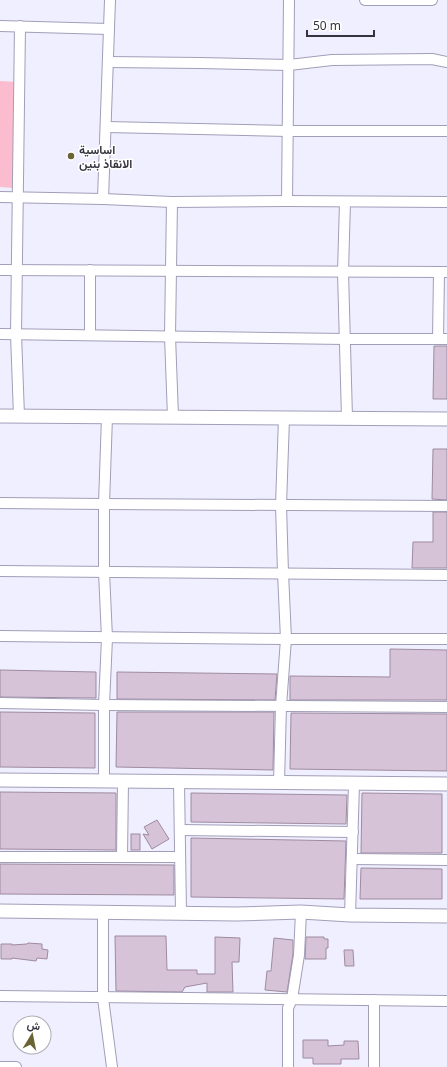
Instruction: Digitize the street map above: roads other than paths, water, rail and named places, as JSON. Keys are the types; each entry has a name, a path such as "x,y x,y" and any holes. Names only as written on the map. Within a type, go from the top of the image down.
{"street":[{"path":"103,199 110,0"},
{"path":"287,201 289,0"},
{"path":"365,0 432,0"},
{"path":"0,26 109,29"},
{"path":"19,416 16,334 20,26"},
{"path":"108,62 289,65 332,60 432,59 447,62"},
{"path":"106,127 288,131 447,131"},
{"path":"0,197 172,202 447,202"},
{"path":"172,202 170,336 173,417"},
{"path":"344,202 343,272 347,418"},
{"path":"0,270 443,272 443,339 0,334"},
{"path":"90,270 90,335"},
{"path":"0,416 447,419"},
{"path":"104,781 104,705 107,638 104,572 104,504 107,416"},
{"path":"279,783 281,706 286,639 282,505 284,418"},
{"path":"0,503 447,506"},
{"path":"0,571 447,575"},
{"path":"0,636 107,638 447,639"},
{"path":"0,703 447,707"},
{"path":"0,780 447,784"},
{"path":"122,857 123,781"},
{"path":"179,782 181,913"},
{"path":"350,915 354,784"},
{"path":"180,830 353,832"},
{"path":"0,858 180,857"},
{"path":"352,859 447,860"},
{"path":"0,911 236,914 301,912 350,915 447,916"},
{"path":"103,912 103,998 112,1067"},
{"path":"288,1067 288,1008 292,999 299,955 301,912"},
{"path":"0,996 447,1001"},
{"path":"374,1000 374,1067"},
{"path":"0,1067 16,1067"}],"place":[{"name":"اساسية الانقاذ بنين","path":"71,156"}]}
